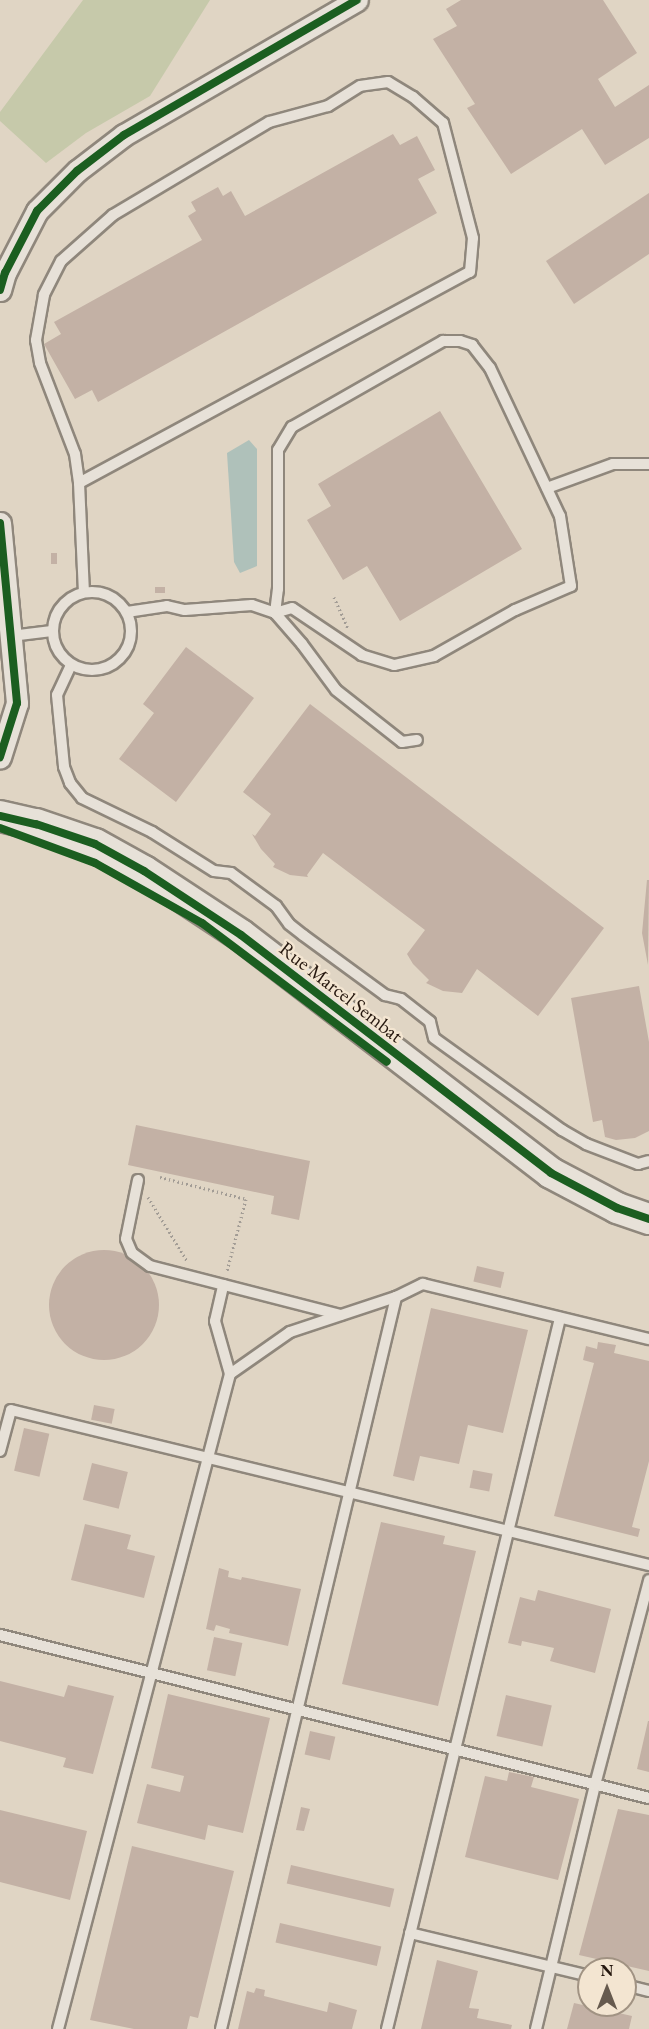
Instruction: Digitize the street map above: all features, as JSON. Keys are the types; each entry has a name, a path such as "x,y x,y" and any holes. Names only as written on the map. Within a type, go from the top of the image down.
{"main road":[{"name":"Rue Marcel Sembat","path":"0,816 36,824 95,844 144,871 241,935 551,1173 617,1208 649,1219"}],"street":[{"path":"0,291 5,273 37,211 77,171 124,135 357,0"},
{"path":"0,523 17,703 0,757"}],"lane":[{"path":"79,483 470,272 473,238 443,123 412,97 388,82 360,86 328,106 269,122 113,215 61,261 44,295 36,340 40,363 75,454 79,483 84,592"},
{"path":"443,340 460,340 472,345 490,368 560,516 570,586 516,610 434,656 394,665 362,655 292,608 275,613 278,589 278,450 292,427 443,340"},
{"path":"547,488 613,464 649,464"},
{"path":"84,592 108,595 127,612 131,636 120,659 97,670 84,670 71,665 61,656 52,632 54,618 61,606 84,592"},
{"path":"127,612 167,606 185,610 252,605 275,613 336,690 402,742 417,740"},
{"path":"11,636 52,632"},
{"path":"71,665 57,695 64,767 70,783 82,798 152,832 214,871 231,873 276,906 289,924 385,995 401,999 430,1022 434,1038 562,1130 586,1144 638,1164 649,1161"},
{"path":"138,1180 126,1239 132,1253 150,1266 341,1315"},
{"path":"230,1374 290,1332 396,1297 423,1284 649,1339"},
{"path":"58,2029 230,1374 215,1321 223,1285"},
{"path":"221,2029 396,1297"},
{"path":"387,2029 560,1318"},
{"path":"0,1451 11,1410 649,1565"},
{"path":"536,2029 553,1967 595,1785 649,1580"},
{"path":"0,1635 649,1798"},
{"path":"410,1933 577,1973"}],"path":[{"path":"160,1177 246,1199 223,1285"},
{"path":"138,1180 197,1278"}],"green space":[{"path":"83,0 210,0 150,96 86,133 46,163 0,121 0,112"}],"shaded area":[{"path":"249,440 257,449 257,566 240,573 234,562 227,453"}],"building":[{"path":"461,0 603,0 637,53 598,79 615,107 649,85 649,138 605,165 582,129 511,174 467,108 475,104 433,39 457,26 446,9"},
{"path":"393,134 400,145 417,136 435,170 418,179 437,213 98,402 92,390 75,399 44,344 61,334 54,322 202,240 188,216 196,211 191,202 218,187 223,196 231,191 245,216"},
{"path":"649,193 649,254 574,304 546,261"},
{"path":"440,411 522,549 400,621 367,566 343,580 307,520 331,506 318,484"},
{"path":"51,553 57,553 57,564 51,564"},
{"path":"155,587 165,587 165,593 155,593"},
{"path":"186,647 254,698 176,802 119,759 154,713 143,704"},
{"path":"310,704 604,928 538,1016 477,969 462,993 443,991 426,983 429,980 413,964 407,954 425,930 323,853 307,875 308,877 290,875 273,867 275,864 261,849 252,834 255,836 271,814 243,792"},
{"path":"647,880 649,880 648,965 642,933"},
{"path":"639,986 649,1042 649,1131 635,1138 616,1140 605,1137 602,1120 593,1122 571,998"},
{"path":"136,1125 310,1161 299,1220 271,1214 274,1196 128,1165"},
{"path":"104,1250 125,1254 143,1266 155,1284 159,1305 155,1326 143,1344 125,1356 104,1360 83,1356 65,1344 53,1326 49,1305 53,1284 65,1266 83,1254"},
{"path":"477,1266 504,1272 501,1288 473,1282"},
{"path":"431,1308 528,1330 503,1433 468,1425 459,1464 420,1456 414,1481 393,1476"},
{"path":"598,1342 616,1345 614,1353 649,1361 649,1461 632,1527 640,1529 638,1537 554,1516 594,1363 583,1360 586,1346 597,1349"},
{"path":"94,1405 115,1409 112,1424 91,1420"},
{"path":"24,1428 49,1434 39,1477 14,1471"},
{"path":"92,1463 128,1472 119,1509 83,1500"},
{"path":"473,1470 493,1474 489,1491 470,1488"},
{"path":"381,1522 445,1536 443,1544 476,1551 438,1706 342,1684"},
{"path":"85,1524 131,1535 127,1549 155,1556 144,1598 71,1580"},
{"path":"219,1568 229,1571 228,1577 241,1580 242,1577 301,1589 288,1646 229,1633 230,1629 216,1625 214,1631 206,1629"},
{"path":"538,1590 611,1609 595,1673 550,1661 554,1648 522,1641 521,1646 508,1643 520,1597 535,1601"},
{"path":"214,1637 242,1643 235,1676 207,1670"},
{"path":"0,1681 64,1697 68,1685 114,1696 93,1774 63,1767 66,1758 0,1741"},
{"path":"168,1694 270,1718 243,1833 208,1825 205,1840 137,1823 147,1784 180,1792 184,1776 151,1768"},
{"path":"506,1695 552,1706 542,1746 497,1736"},
{"path":"649,1721 649,1772 637,1769"},
{"path":"310,1731 335,1737 330,1760 305,1754"},
{"path":"509,1772 534,1777 531,1787 579,1799 558,1880 465,1857 485,1776 507,1781"},
{"path":"301,1807 310,1809 304,1831 296,1830"},
{"path":"618,1809 649,1815 649,1971 637,1968 637,1957 579,1955"},
{"path":"0,1810 87,1831 70,1900 0,1882"},
{"path":"132,1846 234,1871 198,2018 190,2016 187,2029 134,2029 90,2020"},
{"path":"291,1865 394,1889 390,1907 287,1884"},
{"path":"280,1923 381,1946 377,1966 276,1942"},
{"path":"437,1960 478,1971 469,2008 479,2009 477,2018 512,2025 511,2029 421,2029"},
{"path":"256,1988 265,1990 264,1996 327,2012 329,2002 357,2010 352,2029 238,2029 247,1991 254,1993"},
{"path":"574,2003 577,2004 577,2017 632,2017 629,2029 567,2029"}],"cycle path":[{"path":"0,290 5,273 37,211 77,171 124,135 357,0"},
{"path":"0,523 17,703 0,757"},
{"path":"0,816 36,824 95,844 144,871 241,935 551,1173 617,1208 649,1219"},
{"path":"0,828 95,863 202,923 387,1062"}]}
